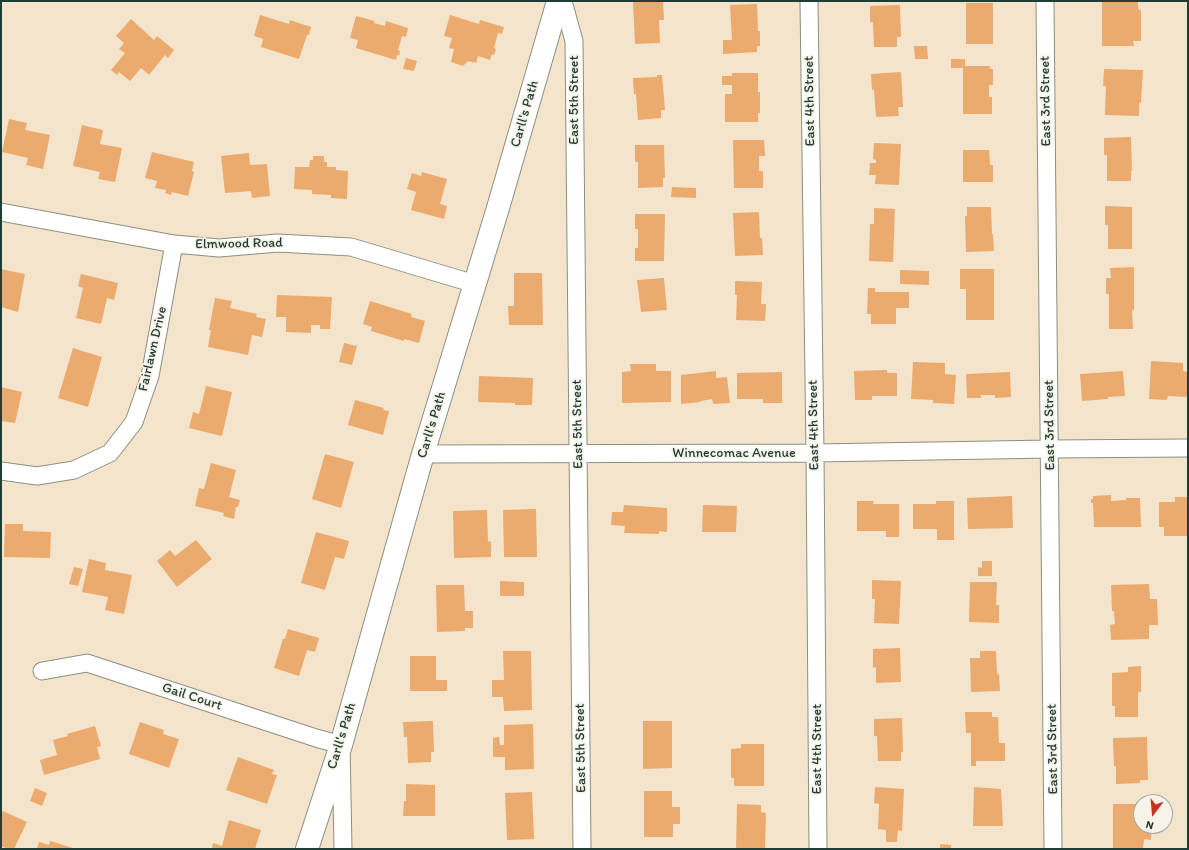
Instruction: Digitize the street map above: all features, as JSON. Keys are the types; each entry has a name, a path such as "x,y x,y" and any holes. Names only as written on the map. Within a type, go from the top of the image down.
{"street":[{"name":"Carll's Path","path":"307,849 340,745 424,454 558,1"},
{"name":"East 5th Street","path":"563,1 574,41 582,849"},
{"name":"East 4th Street","path":"809,1 815,453 818,849"},
{"name":"East 3rd Street","path":"1045,1 1053,849"},
{"name":"Elmwood Road","path":"1,212 174,244 219,248 278,243 351,246 475,284"},
{"name":"Fairlawn Drive","path":"1,471 37,476 74,470 110,453 134,422 150,376 174,244"},
{"name":"Winnecomac Avenue","path":"424,454 815,453 1188,448"},
{"name":"Gail Court","path":"42,671 87,663 340,745"},
{"path":"340,745 343,849"}],"building":[{"path":"633,1 663,1 664,20 659,20 660,43 635,44"},
{"path":"1102,1 1138,1 1138,9 1141,10 1141,41 1133,41 1134,46 1102,46"},
{"path":"966,3 993,3 993,44 966,44"},
{"path":"757,4 760,46 757,46 757,52 723,54 723,40 732,40 730,5"},
{"path":"900,5 901,37 897,37 897,47 874,47 873,22 870,22 870,6"},
{"path":"260,15 289,24 290,20 311,27 299,59 261,47 263,39 254,36"},
{"path":"450,15 479,24 480,20 504,27 502,34 498,33 494,48 496,49 490,60 478,56 476,63 468,61 463,66 451,62 454,49 449,48 452,38 444,36"},
{"path":"356,16 375,21 374,23 385,26 386,21 408,28 406,37 402,36 398,50 400,51 399,56 397,55 396,60 356,48 358,40 350,38"},
{"path":"131,19 154,40 157,36 174,50 168,58 165,55 149,75 141,68 130,81 119,72 117,75 111,70 125,53 119,49 124,43 116,36"},
{"path":"914,46 927,46 928,59 915,59"},
{"path":"406,58 417,61 414,71 403,69"},
{"path":"951,59 965,59 965,66 990,66 990,69 993,69 993,85 989,85 989,97 992,97 992,114 963,114 963,68 951,68"},
{"path":"1104,69 1143,70 1139,116 1105,115 1106,86 1103,86"},
{"path":"901,72 903,107 898,107 899,116 876,117 871,74"},
{"path":"732,73 758,73 760,113 758,113 758,122 725,122 725,94 732,94 732,85 722,85 722,76 732,76"},
{"path":"657,75 662,75 665,110 661,110 661,118 638,120 633,78 657,77"},
{"path":"9,119 27,123 25,130 50,135 43,169 26,165 28,158 2,152"},
{"path":"82,125 103,130 100,144 122,148 115,182 98,179 100,172 73,166"},
{"path":"1131,137 1131,181 1107,181 1107,155 1104,155 1104,138"},
{"path":"733,140 764,140 765,156 759,156 759,171 763,171 763,188 734,188"},
{"path":"874,143 901,144 899,185 875,184 876,175 869,175 870,163 876,163 876,160 873,159"},
{"path":"635,145 664,145 665,178 663,178 663,187 638,188 638,162 635,162"},
{"path":"963,150 989,150 990,165 993,165 993,182 963,182"},
{"path":"152,152 194,162 192,171 194,172 188,196 172,192 171,195 165,193 166,190 155,188 157,181 145,178"},
{"path":"249,153 250,165 267,164 270,196 252,198 251,191 225,193 221,156"},
{"path":"313,156 324,156 324,162 327,162 327,167 336,167 336,170 348,171 347,199 331,198 331,195 312,194 312,190 294,189 295,167 309,167 310,160 313,160"},
{"path":"422,172 447,179 440,204 447,206 444,219 411,210 416,192 407,189 412,173 421,176"},
{"path":"672,187 696,188 696,198 671,197"},
{"path":"1105,206 1132,207 1132,249 1108,249 1108,225 1105,225"},
{"path":"967,207 991,207 994,251 966,252 965,216 967,216"},
{"path":"874,208 895,209 893,262 869,261 870,224 874,224"},
{"path":"759,212 760,238 762,238 763,255 735,256 733,213"},
{"path":"635,214 665,214 664,261 635,261 635,248 638,248 638,229 635,229"},
{"path":"1134,267 1134,310 1132,310 1133,329 1109,329 1109,294 1106,294 1106,278 1111,278 1110,268"},
{"path":"1,269 25,274 18,312 1,307"},
{"path":"960,269 994,269 994,320 966,320 966,289 960,289"},
{"path":"900,270 929,271 929,285 900,284"},
{"path":"514,273 542,273 543,325 509,325 508,306 514,306"},
{"path":"81,274 118,283 114,300 107,298 101,324 76,318 83,288 78,286"},
{"path":"664,278 667,310 641,312 637,280"},
{"path":"735,281 762,282 761,304 766,304 765,321 736,320 737,295 735,295"},
{"path":"868,288 875,288 875,292 909,292 909,308 896,308 896,324 871,324 871,314 867,314"},
{"path":"277,295 332,297 330,329 320,329 320,325 311,325 311,333 286,332 286,317 276,317"},
{"path":"215,298 232,301 230,308 257,314 256,317 266,319 262,337 252,335 248,355 208,347 211,330 209,330"},
{"path":"370,301 412,314 411,317 425,321 419,343 404,339 404,341 371,331 372,327 363,324"},
{"path":"344,343 357,346 352,365 339,362"},
{"path":"73,348 102,357 88,407 58,398"},
{"path":"1151,361 1183,363 1183,371 1188,372 1188,397 1168,396 1167,400 1149,399"},
{"path":"913,362 945,363 945,374 956,375 954,404 933,403 933,400 911,399"},
{"path":"630,364 656,364 656,371 671,371 671,402 622,403 622,372 631,371"},
{"path":"887,370 887,373 897,373 897,396 872,396 872,400 855,400 854,371"},
{"path":"716,371 716,378 727,377 730,403 713,404 712,399 681,404 681,375"},
{"path":"1123,371 1125,396 1082,401 1080,374"},
{"path":"782,372 782,403 763,403 763,399 737,399 737,373"},
{"path":"1010,372 1011,397 995,398 995,395 981,395 981,398 967,398 966,374"},
{"path":"479,376 533,378 532,405 478,402"},
{"path":"206,386 232,392 222,436 189,428 193,412 199,414"},
{"path":"1,387 22,392 15,423 1,421"},
{"path":"355,400 384,408 383,410 389,411 383,435 348,425"},
{"path":"325,454 354,462 341,508 312,499"},
{"path":"211,463 236,470 229,497 240,500 238,507 236,507 234,519 223,516 224,513 195,506 199,488 204,489"},
{"path":"1111,495 1111,501 1126,500 1126,498 1140,498 1141,527 1094,527 1093,503 1091,503 1091,499 1093,499 1093,496"},
{"path":"1012,496 1013,528 968,529 967,498"},
{"path":"1175,497 1188,497 1188,536 1164,536 1164,527 1159,527 1159,502 1175,502"},
{"path":"857,501 874,501 873,504 899,504 899,537 886,537 886,531 857,531"},
{"path":"936,501 954,501 954,540 937,540 937,529 913,529 913,504 936,504"},
{"path":"624,505 667,508 667,532 659,531 659,534 624,533 625,526 611,525 612,512 623,512"},
{"path":"703,505 737,506 736,532 702,532"},
{"path":"536,509 537,557 504,557 503,510"},
{"path":"487,510 488,542 491,541 491,557 454,558 453,511"},
{"path":"5,524 23,524 23,531 51,532 50,558 4,557"},
{"path":"316,532 349,541 344,559 335,557 325,590 301,583"},
{"path":"196,540 212,559 177,587 157,561 170,550 175,556"},
{"path":"89,559 106,563 105,570 132,575 124,614 105,610 108,597 82,592"},
{"path":"982,561 992,561 992,576 978,576 978,567 982,568"},
{"path":"74,567 83,569 78,586 69,584"},
{"path":"872,580 901,581 899,624 874,623 875,599 872,599"},
{"path":"500,581 524,582 524,596 500,596"},
{"path":"970,582 997,582 996,605 999,605 999,623 969,622"},
{"path":"1149,584 1150,599 1157,599 1158,625 1149,625 1149,639 1111,640 1110,625 1115,624 1114,611 1112,611 1111,585"},
{"path":"436,585 464,585 465,611 473,611 473,628 465,628 465,631 437,632"},
{"path":"288,629 319,638 315,652 307,650 299,676 274,668 283,639 285,639"},
{"path":"900,648 901,682 876,683 876,667 873,668 873,649"},
{"path":"503,651 531,651 532,710 504,711 503,697 492,697 492,680 504,680"},
{"path":"980,651 996,651 997,674 999,674 1000,691 971,692 970,658 980,658"},
{"path":"410,656 436,656 436,680 447,680 447,691 410,691"},
{"path":"1141,666 1141,692 1138,692 1138,717 1115,717 1115,706 1112,706 1112,673 1128,672 1128,667"},
{"path":"965,712 992,712 992,717 998,717 999,743 1005,743 1005,761 976,761 976,766 971,766 971,733 966,733"},
{"path":"902,718 903,752 901,752 901,761 878,761 877,736 874,736 874,719"},
{"path":"433,721 434,752 431,752 431,762 408,763 407,737 404,737 403,722"},
{"path":"643,721 672,721 672,768 643,769"},
{"path":"140,722 164,730 163,734 179,739 169,768 129,754"},
{"path":"533,724 534,769 505,770 505,757 493,757 493,738 499,737 500,745 504,745 504,725"},
{"path":"95,726 101,746 97,747 100,759 44,775 40,760 57,755 53,740 68,736 67,734"},
{"path":"1147,737 1148,780 1140,780 1140,783 1116,784 1113,738"},
{"path":"741,744 764,744 764,786 734,786 734,778 731,778 731,749 741,748"},
{"path":"238,757 274,770 272,774 277,775 267,804 226,790"},
{"path":"406,784 435,785 435,816 403,816 404,801 406,801"},
{"path":"875,787 904,789 902,831 898,830 897,842 886,842 886,830 878,829 879,804 874,803"},
{"path":"974,787 1001,789 1003,826 973,826"},
{"path":"35,788 47,793 42,806 30,801"},
{"path":"644,791 672,791 672,807 680,807 680,824 673,824 673,837 644,837"},
{"path":"532,792 534,839 507,840 505,793"},
{"path":"737,804 761,805 761,812 766,813 765,849 736,849"},
{"path":"1113,804 1133,804 1133,834 1151,834 1151,840 1144,839 1143,849 1113,849"},
{"path":"3,811 27,822 14,849 8,849 1,846 1,816"},
{"path":"229,820 261,830 255,849 212,849 213,843 222,846"},
{"path":"50,841 76,849 37,849 39,842 49,845"},
{"path":"940,844 951,845 951,849 940,849"}]}
